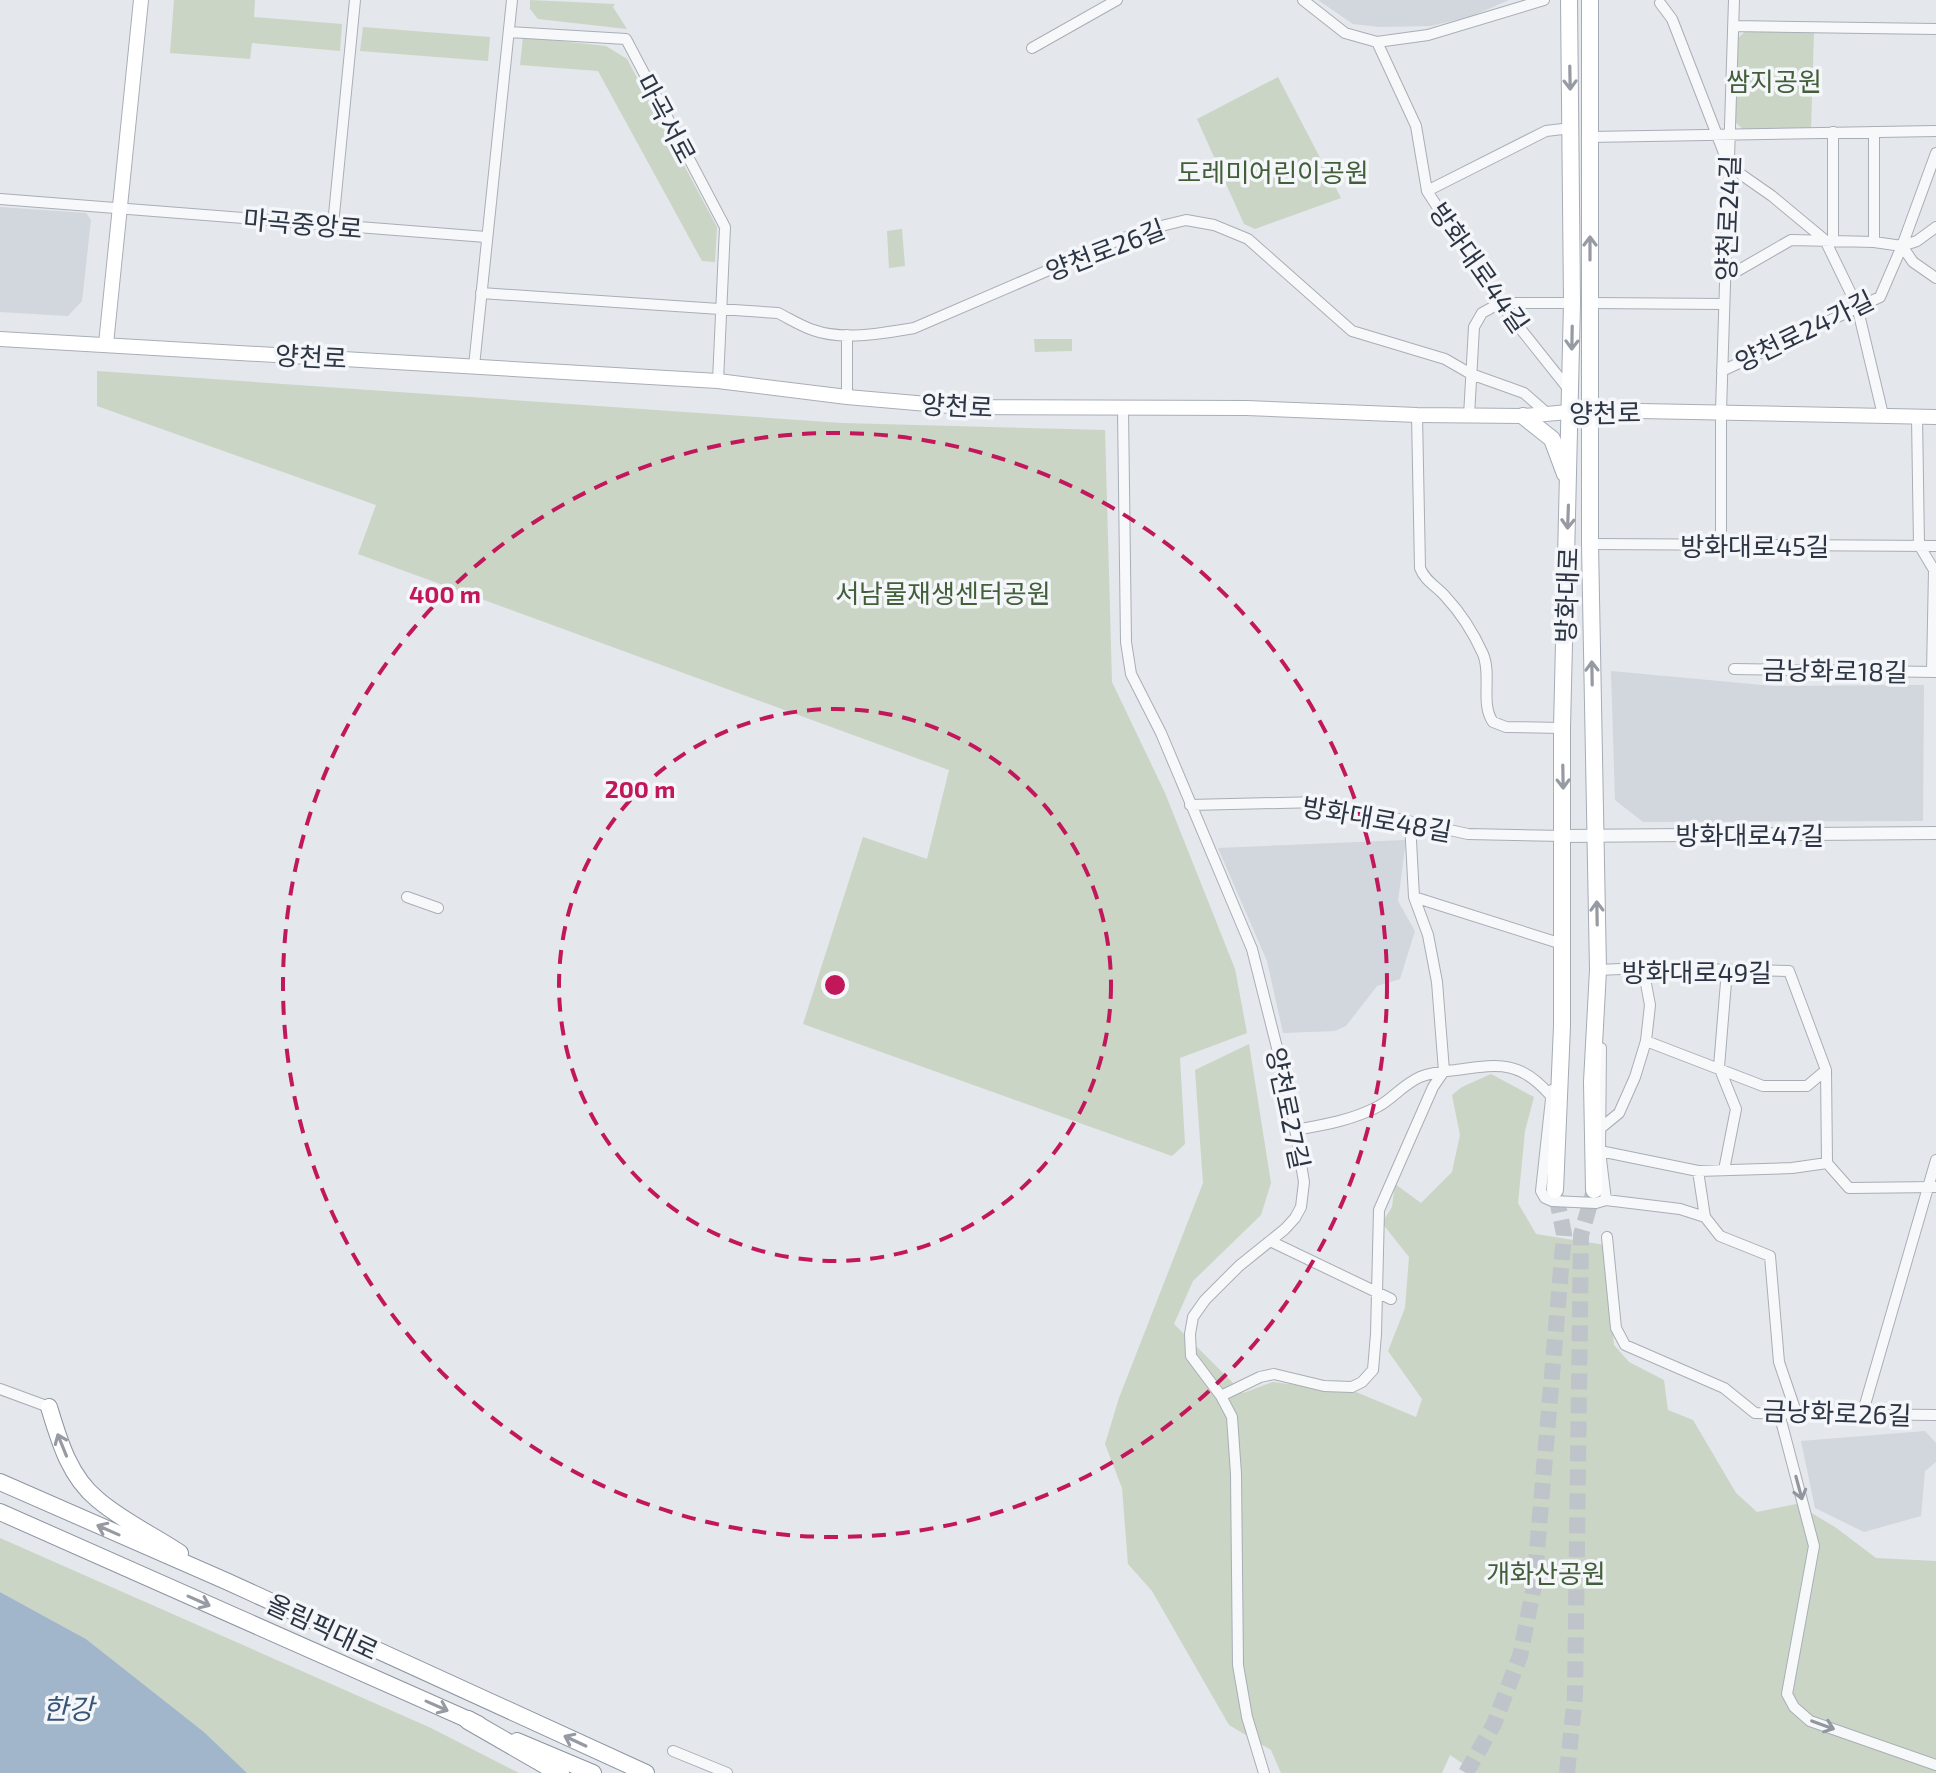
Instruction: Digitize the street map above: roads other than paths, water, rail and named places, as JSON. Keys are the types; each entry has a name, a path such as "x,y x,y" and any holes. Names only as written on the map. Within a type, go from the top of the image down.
{"highway":[{"path":"468,1720 560,1773"}],"main road":[{"path":"106,344 141,0"},
{"name":"방화대로","path":"1555,1190 1562,1026 1562,728 1571,393 1569,0"},
{"name":"방화대로","path":"1590,0 1590,544 1598,970 1592,1082 1600,1195"},
{"name":"양천로","path":"0,339 718,381 962,407 1246,408 1469,416 1523,416 1590,410 1936,417"},
{"path":"1523,416 1552,439 1569,485"},
{"path":"49,1407 60,1446 78,1478 97,1499 226,1581"},
{"name":"올림픽대로","path":"0,1482 226,1581 645,1773"},
{"name":"올림픽대로","path":"0,1512 593,1773"}],"street":[{"path":"333,225 355,0"},
{"path":"474,366 512,0"},
{"path":"1032,48 1117,0"},
{"path":"1303,0 1345,33 1377,42 1428,35 1544,0"},
{"name":"양천로24길","path":"1721,546 1721,411 1734,0"},
{"path":"1660,3 1672,19 1729,166 1829,240"},
{"path":"1733,26 1936,29"},
{"name":"마곡서로","path":"509,32 626,39 725,227 718,381"},
{"name":"방화대로44길","path":"1377,42 1416,126 1427,191 1500,303 1571,393"},
{"path":"1427,191 1546,131 1571,128"},
{"path":"1589,137 1936,131"},
{"path":"1833,132 1829,240 1857,306 1883,415"},
{"path":"1874,132 1874,242"},
{"name":"양천로24가길","path":"1722,371 1880,297 1936,153"},
{"name":"마곡중앙로","path":"0,199 486,237"},
{"name":"양천로26길","path":"847,335 914,328 1121,239 1186,220 1214,225 1248,239 1352,331 1445,359 1471,374 1524,393 1548,414"},
{"path":"1725,273 1739,270 1791,240 1874,242 1902,246 1917,241 1936,227"},
{"path":"1902,246 1913,262 1936,278"},
{"path":"481,293 778,313 815,331 847,335 847,397"},
{"path":"1469,416 1474,327 1482,313 1500,303 1572,303"},
{"path":"1590,303 1724,304"},
{"name":"양천로27길","path":"1123,409 1126,642 1131,674 1161,733 1252,949 1295,1130 1304,1182 1301,1207 1285,1229 1239,1266 1205,1300 1193,1317 1190,1334 1191,1356 1221,1396 1232,1417 1238,1665 1247,1717 1264,1773"},
{"path":"1417,415 1420,568 1423,576 1455,608 1482,651 1487,665 1488,712 1493,722 1506,727 1562,728"},
{"path":"1917,417 1919,545 1934,570 1934,672"},
{"name":"방화대로45길","path":"1590,544 1936,546"},
{"name":"금낭화로18길","path":"1734,669 1934,672"},
{"name":"방화대로48길","path":"1190,805 1319,802 1468,834 1563,836"},
{"path":"1221,1396 1260,1377 1274,1374 1324,1386 1352,1387 1362,1382 1373,1370 1379,1210 1433,1087 1444,1071 1437,982 1428,935 1414,897 1410,822"},
{"name":"방화대로47길","path":"1563,836 1936,833"},
{"path":"407,897 438,908"},
{"path":"1414,897 1562,944"},
{"path":"1602,1127 1619,1113 1646,1041 1650,1005 1643,968"},
{"name":"방화대로49길","path":"1598,970 1789,971 1826,1070 1827,1163"},
{"path":"1724,1170 1736,1109 1719,1067 1727,970"},
{"path":"1560,994 1554,1025 1551,1096 1541,1191 1545,1198 1552,1201 1596,1203 1600,1195 1602,1127 1598,990"},
{"path":"1646,1041 1763,1086 1807,1086 1826,1070"},
{"path":"1295,1130 1336,1123 1360,1114 1380,1105 1410,1083 1444,1071 1486,1065 1518,1069 1538,1080 1551,1096"},
{"path":"1600,1151 1698,1171 1792,1168 1827,1163 1849,1188 1932,1186"},
{"path":"1862,1415 1932,1186 1936,1160"},
{"path":"1698,1171 1705,1217 1720,1236 1770,1256 1779,1362 1797,1415"},
{"path":"1600,1195 1680,1209 1705,1217"},
{"name":"금낭화로26길","path":"1607,1237 1616,1328 1625,1345 1724,1388 1755,1413 1936,1415"},
{"path":"1270,1241 1391,1299"},
{"path":"0,1389 49,1407"},
{"path":"1779,1413 1814,1546 1787,1694 1794,1707 1810,1721 1936,1765"},
{"path":"673,1751 727,1773"}],"water":[{"name":"한강","path":"0,1592 86,1639 204,1732 247,1773 0,1773"}],"tunnel":[{"path":"1466,1773 1494,1724 1520,1656 1534,1586 1564,1234 1555,1190"},
{"path":"1567,1773 1575,1696 1581,1235 1594,1190"}],"park label":[{"name":"쌈지공원","path":"1774,80"},
{"name":"도레미어린이공원","path":"1273,171"},
{"name":"서남물재생센터공원","path":"943,592"},
{"name":"개화산공원","path":"1546,1572"}]}
